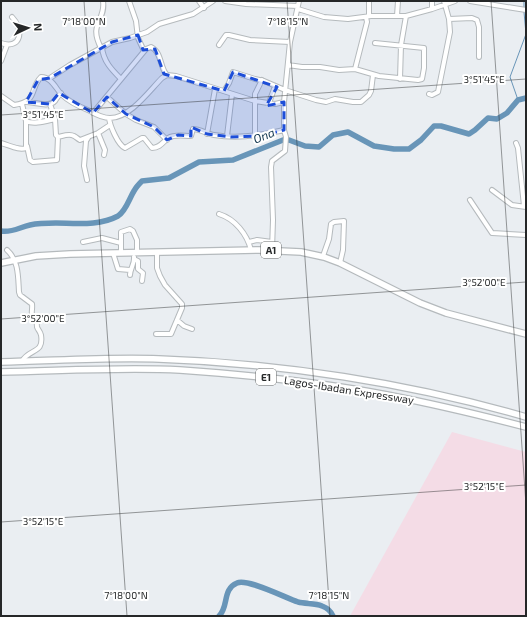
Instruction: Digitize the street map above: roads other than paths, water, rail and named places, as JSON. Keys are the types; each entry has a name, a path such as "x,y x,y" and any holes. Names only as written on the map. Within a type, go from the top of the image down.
{"highway":[{"name":"A1","path":"1,263 51,254 251,250 301,252 323,256 340,263 441,311 526,334"},
{"name":"Lagos-Ibadan Expressway","path":"1,362 158,359 262,367 316,373 374,382 462,400 526,416"},
{"name":"Lagos-Ibadan Expressway","path":"1,372 144,369 179,370 269,378 323,384 386,394 526,427"}],"street":[{"path":"103,1 103,11 96,26 95,34 110,69 121,79"},
{"path":"129,1 144,51"},
{"path":"199,1 204,8"},
{"path":"50,78 112,42 148,32 159,24 193,14 213,1"},
{"path":"225,1 246,4 298,5 334,18 348,19 367,16 406,16 432,9 444,3 455,1"},
{"path":"355,70 367,22 369,1"},
{"path":"397,16 398,1"},
{"path":"432,1 432,9"},
{"path":"470,1 526,10"},
{"path":"429,94 432,95 438,92 450,32 449,19 444,3"},
{"path":"272,250 273,220 271,167 272,161 285,151 285,90 290,42 298,5"},
{"path":"1,43 7,45 15,44 19,40 18,27 12,16"},
{"path":"400,78 401,45 406,16"},
{"path":"449,19 472,18 478,20 479,57"},
{"path":"219,45 226,35 250,40 290,42"},
{"path":"288,65 302,67 320,66 339,70 355,70 373,75 418,80 422,79 424,48 375,43"},
{"path":"1,61 7,45"},
{"path":"93,113 144,51 151,47 155,49 167,75"},
{"path":"224,91 233,72 262,80 285,90 326,102 335,99 360,102 369,95 371,91 373,75"},
{"path":"24,103 32,96 38,80 42,76 50,78 61,93 78,106 109,118 126,114 162,78 167,75 183,78 255,101 275,104 284,102"},
{"path":"255,136 255,94 262,80"},
{"path":"269,103 274,89 277,86"},
{"path":"207,134 215,89"},
{"path":"1,96 14,105 36,102 44,105 55,101 57,96 61,93"},
{"path":"227,136 232,94"},
{"path":"107,97 126,114 136,120 154,127 167,140"},
{"path":"24,103 27,146 30,160 33,162 57,160 58,137 56,135 55,119 50,104"},
{"path":"109,118 110,125 123,148 142,138 144,138 152,148 154,148 169,138 178,135 191,136 193,129 207,134 248,137 261,136 284,130"},
{"path":"26,121 31,122 55,119"},
{"path":"58,137 69,134 74,135 80,140 88,138 110,125"},
{"path":"98,133 105,150 104,155"},
{"path":"87,180 84,162 86,141 88,138"},
{"path":"492,190 512,205 525,206 516,142"},
{"path":"1,143 14,146 21,150 27,146"},
{"path":"470,200 492,233 526,235"},
{"path":"219,214 234,221 249,242 251,250"},
{"path":"323,256 329,239 331,224 334,222 344,221 343,250 340,263"},
{"path":"121,253 121,232 130,229 133,230 137,240 130,275"},
{"path":"83,242 102,238 121,243"},
{"path":"249,242 257,240 272,242"},
{"path":"7,250 15,260 18,270 20,295 32,304 31,315 32,318 36,320 37,328 41,334 42,344 40,347 26,355 22,361"},
{"path":"156,334 171,334 182,308 182,304 169,290 160,276 157,268 158,252"},
{"path":"113,253 118,269 130,270"},
{"path":"134,259 138,260 138,270 143,273 142,281"},
{"path":"177,320 184,326 192,329"}],"waterway":[{"path":"524,1 524,8"},
{"path":"518,100 510,77 526,34 524,12"},
{"name":"Ona","path":"1,231 16,230 41,223 86,223 108,220 121,214 142,181 169,178 199,162 233,160 283,140 289,140 305,146 319,147 333,135 348,132 374,146 394,149 409,149 421,140 434,126 441,126 469,134 488,118 497,119 507,113 518,100 526,98"},
{"path":"219,616 224,608 229,589 237,583 242,582 267,589 298,602 322,606 329,610 333,616"}]}
